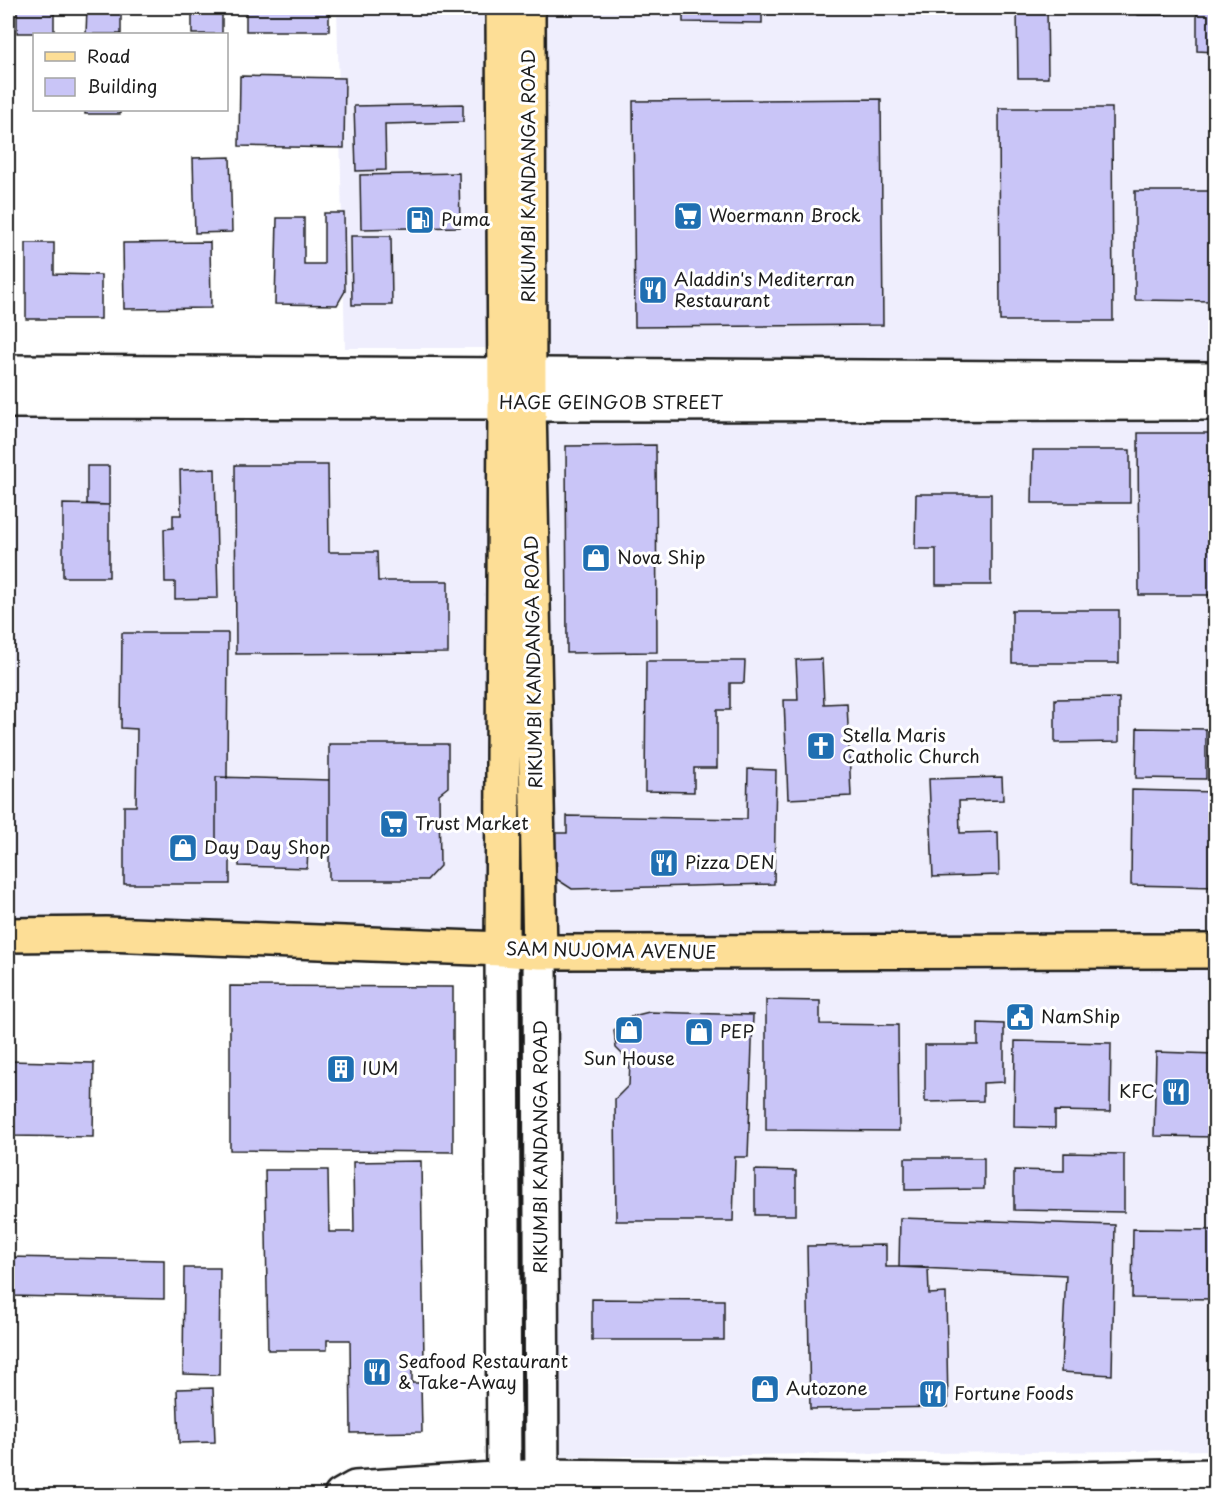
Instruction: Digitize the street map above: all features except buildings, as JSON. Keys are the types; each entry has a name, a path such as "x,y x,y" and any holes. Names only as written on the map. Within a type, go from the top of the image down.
{"main road":[{"name":"RIKUMBI KANDANGA ROAD","path":"503,8 540,952"},
{"name":"RIKUMBI KANDANGA ROAD","path":"502,949 528,8"},
{"name":"SAM NUJOMA AVENUE","path":"8,935 106,934 540,952 1215,951"}],"street":[{"name":"HAGE GEINGOB STREET","path":"8,372 517,390 1215,403"},
{"name":"HAGE GEINGOB STREET","path":"8,401 1215,379"},
{"name":"RIKUMBI KANDANGA ROAD","path":"502,949 505,1486"},
{"name":"RIKUMBI KANDANGA ROAD","path":"540,952 542,1486"},
{"path":"341,1496 355,1488 505,1486 969,1488 1215,1476"}],"shaded area":[{"path":"337,8 1215,8 1215,933 548,935 540,348 345,348"},
{"path":"8,418 493,418 485,937 8,920"},
{"path":"1215,963 1215,1450 552,1457 551,964"}],"place":[{"name":"Woermann Brock","path":"688,216"},
{"name":"Puma","path":"420,220"},
{"name":"Aladdin's Mediterran Restaurant","path":"653,290"},
{"name":"Nova Ship","path":"596,558"},
{"name":"Stella Maris Catholic Church","path":"821,746"},
{"name":"Trust Market","path":"394,824"},
{"name":"Day Day Shop","path":"183,848"},
{"name":"Pizza DEN","path":"664,863"},
{"name":"NamShip","path":"1020,1017"},
{"name":"Sun House","path":"629,1030"},
{"name":"PEP","path":"699,1032"},
{"name":"IUM","path":"341,1069"},
{"name":"KFC","path":"1176,1092"},
{"name":"Seafood Restaurant & Take-Away","path":"377,1372"},
{"name":"Autozone","path":"765,1389"},
{"name":"Fortune Foods","path":"933,1394"}]}
